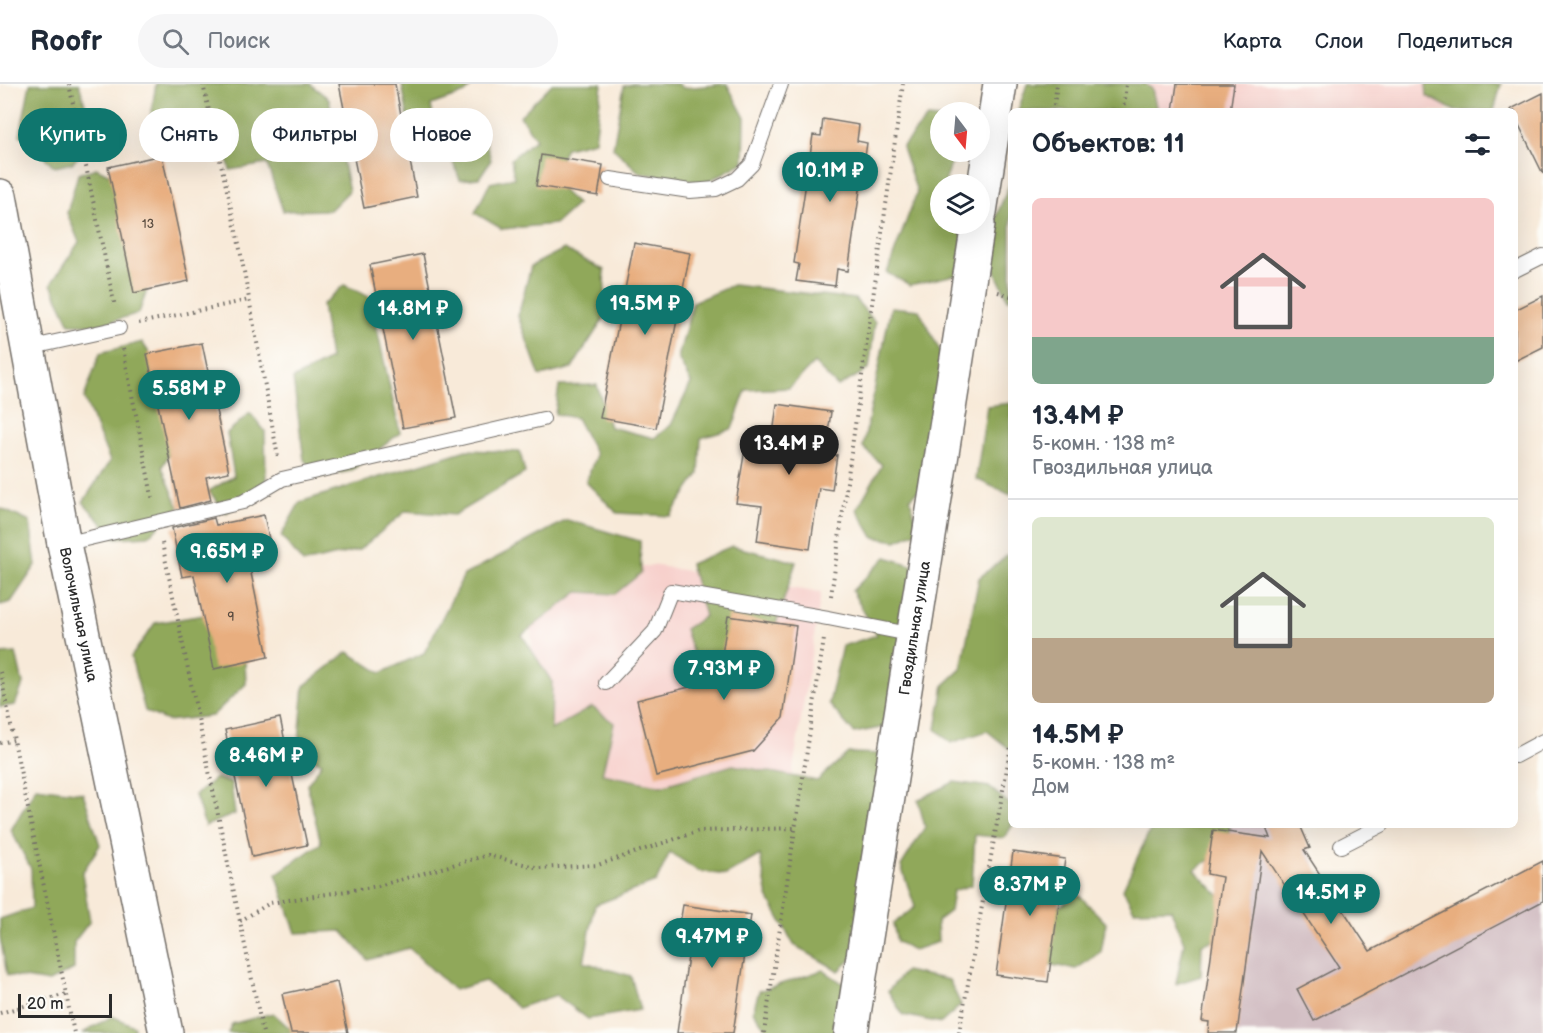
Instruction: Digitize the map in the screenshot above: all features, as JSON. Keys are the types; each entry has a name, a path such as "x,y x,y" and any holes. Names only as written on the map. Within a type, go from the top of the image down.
{"street":[{"path":"986,174 1000,84"},
{"name":"Волочильная улица","path":"0,196 64,544 166,1033"},
{"name":"Гвоздильная улица","path":"851,1033 976,234"}],"lane":[{"path":"610,179 690,191 716,189 737,179 752,164 781,84"},
{"path":"1518,268 1543,255"},
{"path":"28,348 119,328"},
{"path":"64,544 243,502 282,479 543,419"},
{"path":"606,683 655,631 671,591 914,635"},
{"path":"1518,754 1543,741"},
{"path":"1341,846 1376,828"}],"path":[{"path":"69,84 263,1033"},
{"path":"203,84 239,244 282,479"},
{"path":"764,1033 828,618 903,84"},
{"path":"1053,108 1057,84"},
{"path":"1123,108 1126,84"},
{"path":"119,328 249,300"},
{"path":"0,672 74,1033"},
{"path":"0,743 14,740"},
{"path":"959,1033 1008,763"},
{"path":"240,921 270,903 378,886 488,855 538,868 598,865 699,831 795,828"},
{"path":"0,1013 66,994"}],"shaded area":[{"path":"1067,84 1450,84 1447,108 1063,108"},
{"path":"652,565 821,593 786,813 537,788 530,597"},
{"path":"1214,828 1301,828 1318,872 1344,965 1543,861 1543,1033 1208,1033 1209,1022 1202,1021 1222,877 1207,874"}],"green space":[{"path":"30,84 79,84 86,108 25,108"},
{"path":"156,84 310,84 329,99 331,108 251,108 251,162 343,162 349,191 330,210 283,211 267,164 230,170 228,162 239,162 239,108 152,108"},
{"path":"402,84 474,84 465,93 431,105 432,108 406,108"},
{"path":"552,84 602,84 595,141 566,148 551,180 577,204 555,224 502,229 475,213 490,183 514,178 511,159 536,139 520,116"},
{"path":"678,84 683,88 727,84 745,118 744,162 705,183 640,173 613,148 624,86"},
{"path":"1027,84 1145,84 1152,89 1156,108 1019,108"},
{"path":"1426,84 1501,84 1495,108 1449,108 1427,96"},
{"path":"927,118 930,118 930,162 955,162 951,164 947,174 930,174 930,234 969,234 964,273 910,285 887,273 917,192 902,147"},
{"path":"50,162 73,162 72,163 55,167"},
{"path":"453,162 490,162 479,178 460,180"},
{"path":"96,168 135,187 152,276 139,313 100,325 70,324 51,284 79,242 67,213 78,174"},
{"path":"1008,187 1008,299 993,267 994,222"},
{"path":"564,249 604,270 606,315 572,368 540,376 518,316 531,266"},
{"path":"344,285 370,297 400,433 351,471 320,477 304,460 293,379 330,359 322,305"},
{"path":"733,285 855,299 875,322 869,369 838,387 814,363 789,388 746,390 732,429 701,438 699,474 670,516 617,513 586,482 596,455 576,418 555,414 559,386 597,385 610,427 654,438 671,425 691,383 678,358 693,302"},
{"path":"891,307 919,310 949,368 931,478 910,499 919,531 896,541 873,537 857,509 882,465 863,447"},
{"path":"142,342 170,384 176,441 162,467 179,508 148,536 115,538 83,502 110,461 84,398 100,353"},
{"path":"1008,403 1008,494 976,479 987,406"},
{"path":"250,413 265,431 266,482 226,513 209,491 234,476 227,433"},
{"path":"466,450 520,452 525,473 454,515 406,511 359,550 303,563 281,536 300,502"},
{"path":"0,508 30,522 36,565 11,602 0,605"},
{"path":"567,520 640,541 641,573 615,594 578,592 522,635 552,682 551,730 592,707 614,723 602,774 661,786 733,765 817,781 848,753 888,754 857,954 839,971 794,945 768,897 760,855 726,875 698,871 670,852 656,882 595,905 584,962 631,976 640,1010 588,1019 556,995 518,1008 485,981 454,990 409,948 368,960 342,931 296,933 276,874 321,843 307,785 322,763 298,751 304,686 348,652 381,673 424,653 464,575"},
{"path":"732,546 796,562 771,639 731,681 700,676 685,629 705,616 690,564"},
{"path":"1008,554 1008,748 987,731 951,743 936,729 944,685 961,669 979,578"},
{"path":"886,557 914,566 906,723 854,733 829,704 842,646 877,635 852,591"},
{"path":"216,613 244,639 246,684 212,716 167,721 145,711 131,657 155,623"},
{"path":"16,653 23,684 15,705 0,707 0,654"},
{"path":"216,778 231,783 235,814 205,826 195,795"},
{"path":"954,782 989,787 1008,803 1008,828 1011,828 1004,838 975,835 972,885 953,891 950,911 937,921 938,942 914,950 897,942 893,924 915,907 901,866 925,827 918,800"},
{"path":"36,787 83,793 100,845 82,873 90,921 74,942 74,969 49,982 7,975 0,937 0,919 32,908 31,869 11,830"},
{"path":"1155,828 1230,828 1227,847 1195,870 1232,909 1225,938 1202,944 1201,976 1176,984 1184,943 1171,909 1134,910 1123,889 1149,832"},
{"path":"1079,895 1106,923 1101,952 1076,969 1040,963 1041,917"},
{"path":"823,970 848,987 855,1033 769,1033 753,1011 759,991"},
{"path":"905,971 949,980 961,1005 941,1023 903,1015 888,991"},
{"path":"273,1013 295,1033 228,1033 232,1024"},
{"path":"112,1016 134,1026 134,1033 83,1033"}],"building":[{"path":"339,84 395,84 400,108 390,108 390,162 410,162 417,197 364,208 355,162 378,162 378,108 344,108"},
{"path":"1177,84 1234,84 1230,108 1173,108"},
{"path":"1543,93 1543,174 1518,123 1518,108 1513,108"},
{"path":"823,119 859,125 857,141 867,143 848,271 837,269 835,286 796,281 799,264 794,263 813,135 821,136"},
{"path":"541,155 603,165 598,196 536,186"},
{"path":"139,160 139,162 164,162 189,281 134,293 108,167"},
{"path":"634,243 690,253 656,428 600,418"},
{"path":"423,254 456,418 403,428 370,265"},
{"path":"1543,296 1543,347 1518,360 1518,308"},
{"path":"202,343 229,472 206,477 211,500 180,508 147,354"},
{"path":"777,404 831,412 825,454 837,455 832,490 819,488 810,549 757,541 762,506 736,503 745,449 758,451 760,441 772,442"},
{"path":"264,515 273,558 249,563 268,657 214,669 194,575 182,577 172,528 214,518 216,525"},
{"path":"728,616 796,626 783,718 753,751 656,776 637,700 718,680"},
{"path":"280,718 307,845 252,857 225,730"},
{"path":"1266,828 1301,828 1310,848 1304,850 1370,951 1543,861 1543,901 1314,1021 1297,989 1339,967 1262,851 1237,1033 1208,1033 1209,1022 1202,1021 1222,877 1207,874 1213,830 1270,838"},
{"path":"1013,852 1065,859 1048,982 996,975"},
{"path":"683,905 751,915 733,1033 677,1033 690,943 677,941"},
{"path":"337,982 348,1033 291,1033 282,994"}]}
